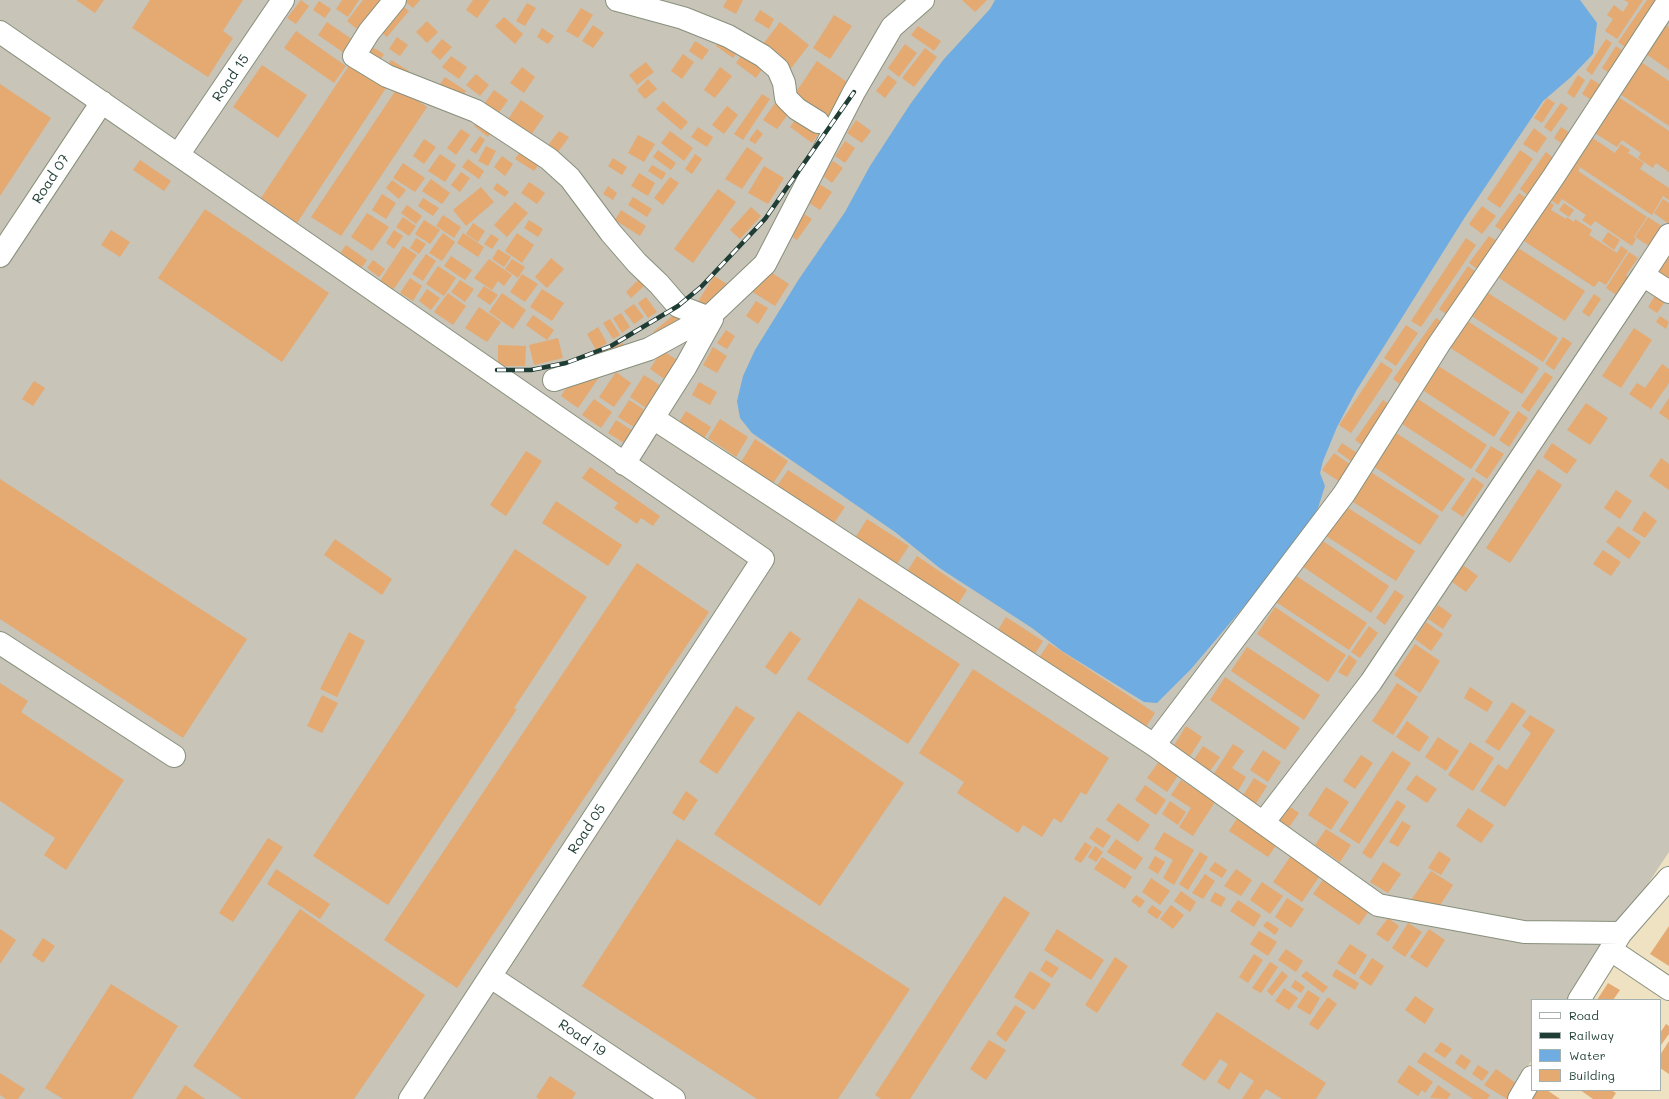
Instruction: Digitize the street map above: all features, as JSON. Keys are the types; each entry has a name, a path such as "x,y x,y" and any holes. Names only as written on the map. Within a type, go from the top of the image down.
{"street":[{"name":"Road 15","path":"178,155 283,0"},
{"path":"0,32 624,464 686,366 712,319 678,306 611,233 570,178 549,159 476,111 387,76 354,56 368,32 395,0"},
{"path":"616,0 684,18 728,36 763,56 778,69 784,82 786,98 797,109 818,122"},
{"path":"554,380 649,349 711,315 765,264 858,86 892,27 923,0"},
{"path":"1154,744 1344,494 1439,344 1554,176 1669,0"},
{"name":"Road 07","path":"0,256 102,102"},
{"path":"1263,823 1371,682 1669,235"},
{"path":"1643,275 1669,292"},
{"path":"653,418 1154,744 1378,905 1524,932 1616,942 1669,989"},
{"name":"Road 05","path":"410,1099 763,559 624,464"},
{"path":"0,643 174,756"},
{"path":"1580,999 1616,942 1669,878"},
{"name":"Road 19","path":"491,977 674,1099"},
{"path":"1519,1099 1531,1079"}],"shaded area":[{"path":"0,0 1669,0 1669,852 1572,999 1531,999 1531,1062 1506,1099 0,1099"}],"water":[{"path":"995,0 1580,0 1597,23 1593,54 1571,77 1543,101 1465,217 1356,391 1337,427 1323,461 1320,473 1325,486 1318,508 1302,538 1191,669 1157,703 1144,702 1062,651 1032,628 941,569 895,532 752,433 740,418 737,401 743,376 755,350 799,279 845,212 870,166 911,103 944,59 990,9"}],"building":[{"path":"76,0 104,0 95,13"},
{"path":"150,0 243,0 223,31 233,38 208,77 132,28"},
{"path":"301,0 309,6 296,24 287,18"},
{"path":"342,0 359,0 348,17 336,9"},
{"path":"363,0 388,0 362,33 347,21"},
{"path":"403,0 420,0 413,8"},
{"path":"473,0 490,0 477,18 466,10"},
{"path":"727,0 743,0 736,14 723,7"},
{"path":"962,0 987,0 975,12"},
{"path":"1624,0 1643,0 1617,39 1605,31 1613,19 1607,15 1614,5 1623,12 1629,3"},
{"path":"1647,0 1657,0 1632,52 1618,42"},
{"path":"319,1 331,9 325,18 313,10"},
{"path":"527,3 536,8 525,26 516,21"},
{"path":"400,4 409,11 387,37 379,30"},
{"path":"581,8 593,15 578,38 566,31"},
{"path":"760,10 774,19 769,29 754,20"},
{"path":"834,15 852,26 830,59 813,48"},
{"path":"504,17 523,34 515,44 495,26"},
{"path":"427,21 438,32 427,43 416,32"},
{"path":"327,22 356,42 347,55 318,35"},
{"path":"780,22 809,45 789,71 760,48"},
{"path":"593,25 604,33 593,48 582,41"},
{"path":"1666,25 1669,27 1669,70 1646,54"},
{"path":"918,26 941,41 934,51 911,35"},
{"path":"542,28 554,36 548,44 537,37"},
{"path":"296,31 346,66 334,83 284,48"},
{"path":"397,37 408,45 400,56 389,49"},
{"path":"722,38 739,49 733,58 716,46"},
{"path":"442,39 452,47 440,60 431,52"},
{"path":"1606,39 1612,43 1592,75 1586,70"},
{"path":"695,41 709,50 702,60 689,51"},
{"path":"367,44 384,54 377,66 360,55"},
{"path":"905,44 917,53 899,77 888,68"},
{"path":"1616,46 1626,53 1611,74 1602,68"},
{"path":"925,48 937,57 914,87 902,78"},
{"path":"745,50 765,65 756,78 736,63"},
{"path":"683,54 694,62 682,79 671,71"},
{"path":"451,56 467,67 459,79 442,67"},
{"path":"391,60 409,71 405,80 386,69"},
{"path":"352,61 388,85 297,223 261,198"},
{"path":"817,61 850,84 825,120 792,98"},
{"path":"646,62 654,72 637,85 629,75"},
{"path":"1641,62 1669,81 1669,126 1620,94"},
{"path":"262,65 307,95 278,138 233,107"},
{"path":"522,67 535,77 524,93 510,83"},
{"path":"720,67 732,76 715,98 704,90"},
{"path":"476,74 489,85 480,96 466,85"},
{"path":"888,75 897,82 885,98 876,91"},
{"path":"1578,75 1585,80 1574,98 1567,93"},
{"path":"445,77 466,91 459,101 438,87"},
{"path":"648,79 657,89 645,99 637,90"},
{"path":"1591,79 1606,88 1596,103 1582,94"},
{"path":"0,84 51,118 0,196"},
{"path":"398,87 427,107 341,236 311,217"},
{"path":"494,90 508,100 495,118 481,108"},
{"path":"762,94 770,99 743,140 734,134"},
{"path":"1617,96 1669,131 1669,172 1656,163 1653,168 1638,158 1641,153 1622,140 1617,147 1593,132"},
{"path":"1547,98 1555,103 1542,123 1534,118"},
{"path":"778,99 792,109 777,129 763,120"},
{"path":"521,100 544,116 529,138 506,122"},
{"path":"663,101 688,122 681,130 656,109"},
{"path":"1561,103 1568,108 1551,132 1544,127"},
{"path":"727,106 738,115 724,134 712,125"},
{"path":"799,114 821,130 812,143 790,127"},
{"path":"479,119 494,130 488,137 474,126"},
{"path":"856,120 871,131 862,143 847,133"},
{"path":"698,127 713,137 707,147 691,137"},
{"path":"1561,127 1575,136 1567,147 1554,138"},
{"path":"1534,128 1547,138 1537,153 1523,144"},
{"path":"461,129 470,135 456,155 447,148"},
{"path":"757,129 763,134 755,144 749,140"},
{"path":"559,131 569,137 556,155 546,148"},
{"path":"670,131 693,148 684,161 661,143"},
{"path":"638,135 655,144 644,162 628,153"},
{"path":"1588,135 1615,153 1621,144 1630,150 1628,153 1644,163 1640,169 1669,188 1669,200 1663,196 1667,189 1652,215 1572,162"},
{"path":"480,136 485,140 476,154 470,150"},
{"path":"424,139 436,147 424,164 413,156"},
{"path":"845,141 855,148 845,163 835,156"},
{"path":"486,146 496,151 488,166 478,161"},
{"path":"747,147 763,158 742,189 725,179"},
{"path":"522,149 541,161 534,171 515,159"},
{"path":"658,150 676,163 671,170 653,157"},
{"path":"1520,150 1533,159 1500,208 1487,199"},
{"path":"1546,152 1557,161 1531,198 1520,189"},
{"path":"440,154 456,165 445,182 428,171"},
{"path":"695,154 702,159 692,174 685,169"},
{"path":"502,156 513,164 505,176 494,167"},
{"path":"613,158 627,167 622,175 608,166"},
{"path":"468,159 484,171 479,179 462,167"},
{"path":"140,160 171,181 164,191 133,170"},
{"path":"1569,160 1580,168 1578,171 1647,217 1634,237 1636,239 1632,246 1595,221 1591,226 1582,220 1586,215 1562,199 1558,205 1548,198"},
{"path":"833,161 843,168 832,183 822,175"},
{"path":"403,163 425,178 415,192 393,178"},
{"path":"652,165 666,173 662,180 648,171"},
{"path":"764,166 784,178 768,204 748,193"},
{"path":"461,172 470,178 460,192 451,185"},
{"path":"639,173 655,183 648,196 631,186"},
{"path":"670,177 679,183 663,205 654,198"},
{"path":"431,179 450,193 442,204 422,191"},
{"path":"392,180 406,190 399,199 386,188"},
{"path":"529,182 545,193 537,204 521,193"},
{"path":"497,183 509,192 505,197 493,189"},
{"path":"818,183 832,192 820,210 806,201"},
{"path":"608,186 617,193 613,200 603,194"},
{"path":"481,187 494,202 466,226 453,210"},
{"path":"718,189 736,202 693,263 674,249"},
{"path":"1519,193 1530,201 1506,234 1495,226"},
{"path":"382,194 396,203 386,219 372,210"},
{"path":"633,197 652,209 647,217 628,205"},
{"path":"423,198 439,208 433,216 418,206"},
{"path":"1663,199 1669,203 1669,224 1654,213"},
{"path":"1547,200 1554,205 1551,210 1574,222 1575,219 1592,230 1589,235 1617,253 1621,246 1628,251 1606,285 1599,281 1594,287 1521,239"},
{"path":"515,202 528,213 507,237 494,225"},
{"path":"1564,203 1574,210 1569,217 1559,210"},
{"path":"407,205 422,216 416,224 401,213"},
{"path":"1482,206 1496,216 1482,234 1469,224"},
{"path":"751,207 761,216 740,239 730,230"},
{"path":"205,209 329,293 282,362 158,278"},
{"path":"621,210 646,226 640,236 615,220"},
{"path":"798,210 812,219 797,240 784,231"},
{"path":"367,213 389,227 372,251 351,237"},
{"path":"443,215 461,227 454,238 436,226"},
{"path":"403,217 416,226 409,236 396,227"},
{"path":"1648,217 1663,227 1649,246 1635,237"},
{"path":"424,220 440,230 430,244 415,234"},
{"path":"529,220 543,229 538,237 524,228"},
{"path":"473,223 485,231 478,242 466,234"},
{"path":"111,230 130,242 120,257 101,245"},
{"path":"394,230 403,236 394,249 386,243"},
{"path":"1608,232 1620,240 1614,250 1602,241"},
{"path":"443,233 455,242 442,261 429,253"},
{"path":"463,233 484,247 478,257 457,243"},
{"path":"517,233 534,245 522,263 505,251"},
{"path":"491,234 499,239 492,249 484,244"},
{"path":"1489,236 1503,245 1482,273 1469,263"},
{"path":"416,238 426,244 419,254 410,248"},
{"path":"1466,238 1476,245 1421,327 1411,321"},
{"path":"346,245 367,260 360,270 339,255"},
{"path":"403,246 417,255 393,290 380,281"},
{"path":"1515,246 1585,291 1565,321 1496,276"},
{"path":"498,249 511,257 504,267 492,259"},
{"path":"1669,251 1669,286 1653,275"},
{"path":"1629,252 1638,258 1626,275 1630,278 1618,296 1606,288"},
{"path":"426,254 436,261 423,281 412,274"},
{"path":"451,256 472,270 465,280 444,266"},
{"path":"551,258 564,269 547,288 535,277"},
{"path":"489,259 512,275 504,286 498,281 492,290 474,278"},
{"path":"512,259 525,267 518,278 505,269"},
{"path":"373,260 385,269 379,277 367,268"},
{"path":"760,265 789,284 775,306 746,288"},
{"path":"438,266 456,278 444,296 426,284"},
{"path":"1468,266 1479,274 1450,317 1439,309"},
{"path":"522,274 538,284 525,302 510,292"},
{"path":"714,276 727,284 710,311 697,303"},
{"path":"410,278 422,286 413,301 400,293"},
{"path":"639,279 645,285 631,298 626,292"},
{"path":"460,280 474,289 465,302 451,292"},
{"path":"484,286 498,295 490,305 477,296"},
{"path":"427,289 440,298 431,310 419,301"},
{"path":"542,289 564,303 552,321 530,307"},
{"path":"1485,291 1558,338 1543,362 1470,315"},
{"path":"448,293 466,306 453,325 434,312"},
{"path":"502,293 526,310 513,329 489,312"},
{"path":"1594,294 1601,299 1589,317 1582,312"},
{"path":"1656,294 1666,300 1657,313 1648,307"},
{"path":"646,297 657,312 648,318 638,303"},
{"path":"756,301 768,308 758,324 746,316"},
{"path":"634,304 644,317 634,324 624,311"},
{"path":"479,307 501,322 487,342 465,328"},
{"path":"682,308 687,315 658,339 653,332"},
{"path":"621,313 630,327 622,333 613,318"},
{"path":"533,315 554,330 547,340 526,325"},
{"path":"1660,316 1669,322 1666,329 1656,322"},
{"path":"1436,318 1448,326 1405,388 1393,379"},
{"path":"610,319 620,335 613,339 603,323"},
{"path":"1466,320 1539,368 1522,394 1449,347"},
{"path":"1406,325 1418,333 1396,366 1384,358"},
{"path":"598,327 607,343 596,350 587,334"},
{"path":"1634,328 1652,340 1621,388 1602,376"},
{"path":"726,330 735,336 727,349 717,343"},
{"path":"1563,337 1572,343 1554,370 1545,364"},
{"path":"558,338 563,358 534,365 529,345"},
{"path":"623,343 630,363 602,373 578,408 561,396 587,357"},
{"path":"498,345 526,346 525,366 498,366"},
{"path":"713,347 727,356 717,373 703,365"},
{"path":"662,350 683,364 670,383 650,369"},
{"path":"1381,362 1393,370 1351,433 1339,425"},
{"path":"1662,364 1669,369 1669,383 1651,409 1629,394 1637,383 1645,388"},
{"path":"1437,365 1510,412 1494,437 1421,389"},
{"path":"616,372 631,383 614,407 599,397"},
{"path":"1545,372 1553,377 1529,412 1521,406"},
{"path":"644,375 667,390 652,412 630,397"},
{"path":"34,381 45,388 33,406 22,399"},
{"path":"699,382 717,392 710,405 692,395"},
{"path":"1415,397 1487,445 1471,469 1399,422"},
{"path":"1669,398 1669,420 1659,413"},
{"path":"594,399 612,412 601,428 582,415"},
{"path":"629,400 651,414 640,431 618,417"},
{"path":"1383,400 1393,407 1365,447 1355,440"},
{"path":"1586,403 1608,418 1590,445 1567,430"},
{"path":"686,411 711,427 703,440 678,424"},
{"path":"1518,411 1528,418 1509,447 1499,440"},
{"path":"720,419 748,437 736,457 708,438"},
{"path":"616,420 638,434 629,446 608,433"},
{"path":"1392,430 1465,479 1442,512 1370,464"},
{"path":"755,439 788,461 770,488 738,467"},
{"path":"1342,443 1357,453 1351,461 1337,451"},
{"path":"1552,443 1577,460 1567,474 1543,457"},
{"path":"1491,446 1504,454 1487,479 1475,471"},
{"path":"526,451 542,461 506,516 490,505"},
{"path":"1334,453 1351,465 1340,482 1322,470"},
{"path":"1661,458 1669,464 1669,490 1649,476"},
{"path":"590,467 660,516 653,526 641,518 637,524 614,508 618,503 582,478"},
{"path":"1366,469 1439,516 1420,545 1347,498"},
{"path":"1538,469 1562,485 1510,563 1486,548"},
{"path":"788,470 845,507 834,523 777,486"},
{"path":"1473,477 1484,485 1463,517 1451,509"},
{"path":"0,479 247,639 183,738 0,619"},
{"path":"1616,490 1632,501 1620,519 1604,508"},
{"path":"556,501 622,545 608,566 542,523"},
{"path":"1342,504 1415,551 1396,581 1323,534"},
{"path":"1644,511 1657,521 1645,538 1632,530"},
{"path":"867,519 909,546 895,567 853,541"},
{"path":"1618,526 1641,542 1629,559 1606,542"},
{"path":"335,539 392,579 382,595 324,555"},
{"path":"1320,539 1389,586 1371,613 1302,566"},
{"path":"515,549 587,597 514,708 517,709 388,905 313,856"},
{"path":"1603,550 1621,562 1611,576 1593,564"},
{"path":"917,556 967,590 956,607 906,573"},
{"path":"637,563 709,612 457,988 384,940"},
{"path":"1460,563 1478,576 1466,592 1448,579"},
{"path":"1295,575 1367,623 1349,650 1276,602"},
{"path":"1395,590 1404,596 1385,625 1376,618"},
{"path":"859,598 960,664 908,744 807,679"},
{"path":"1438,605 1452,615 1443,629 1428,619"},
{"path":"1275,607 1346,655 1328,682 1257,634"},
{"path":"1006,617 1043,641 1033,657 996,633"},
{"path":"1426,622 1443,634 1431,651 1415,639"},
{"path":"1369,626 1378,633 1360,658 1351,652"},
{"path":"790,631 801,639 776,675 765,667"},
{"path":"349,632 365,641 337,697 320,689"},
{"path":"1049,643 1155,713 1144,730 1038,659"},
{"path":"1415,644 1440,661 1420,693 1394,675"},
{"path":"1247,647 1320,695 1304,720 1231,671"},
{"path":"1349,655 1357,661 1347,677 1338,672"},
{"path":"973,669 1109,758 1086,795 1081,792 1061,823 1054,818 1042,837 1023,825 1018,833 957,793 964,782 919,753"},
{"path":"1225,677 1300,728 1285,750 1210,700"},
{"path":"0,683 28,701 21,712 124,780 66,870 44,855 55,838 0,801"},
{"path":"1397,683 1418,697 1393,735 1372,721"},
{"path":"1470,687 1493,702 1487,712 1464,698"},
{"path":"322,695 338,703 322,733 307,726"},
{"path":"1512,702 1526,711 1499,751 1485,742"},
{"path":"736,706 755,718 717,774 699,762"},
{"path":"798,711 904,783 820,906 714,834"},
{"path":"1530,715 1555,730 1505,807 1480,791 1498,764 1507,770 1531,733 1522,726"},
{"path":"1407,721 1429,737 1419,752 1396,737"},
{"path":"1186,726 1202,737 1189,758 1173,747"},
{"path":"1438,737 1459,751 1446,771 1425,757"},
{"path":"1470,742 1494,758 1473,791 1448,775"},
{"path":"1233,744 1244,751 1232,768 1246,777 1238,791 1213,775"},
{"path":"1203,746 1220,757 1210,771 1193,761"},
{"path":"1263,750 1281,762 1268,782 1250,770"},
{"path":"1392,751 1411,763 1359,844 1339,831"},
{"path":"1361,755 1373,763 1355,789 1343,781"},
{"path":"1160,760 1179,774 1167,792 1147,778"},
{"path":"1416,775 1437,789 1427,803 1406,789"},
{"path":"1254,778 1267,786 1255,805 1242,797"},
{"path":"1181,780 1215,802 1193,836 1179,827 1191,808 1171,795"},
{"path":"1145,785 1166,800 1156,815 1135,800"},
{"path":"1326,787 1349,802 1331,830 1308,815"},
{"path":"686,791 698,800 684,821 672,813"},
{"path":"1397,800 1406,806 1371,859 1362,853"},
{"path":"1170,801 1186,812 1178,825 1162,814"},
{"path":"1118,803 1150,825 1138,842 1106,820"},
{"path":"1287,805 1299,813 1289,827 1277,819"},
{"path":"1468,808 1494,825 1481,843 1456,826"},
{"path":"1240,814 1279,841 1268,857 1229,831"},
{"path":"1402,821 1411,826 1398,847 1389,842"},
{"path":"1097,827 1111,836 1103,848 1089,838"},
{"path":"1326,829 1351,845 1340,862 1315,845"},
{"path":"1164,832 1194,850 1174,885 1163,878 1173,860 1154,849"},
{"path":"268,838 283,847 233,922 219,913"},
{"path":"677,839 910,989 838,1099 757,1099 582,986"},
{"path":"1116,839 1143,858 1135,870 1107,852"},
{"path":"1085,842 1092,847 1081,863 1074,859"},
{"path":"1095,846 1103,852 1096,862 1088,857"},
{"path":"1439,851 1451,859 1441,875 1428,868"},
{"path":"1200,852 1208,857 1188,890 1179,884"},
{"path":"1292,854 1321,874 1302,902 1273,882"},
{"path":"1155,856 1165,862 1158,874 1148,868"},
{"path":"1102,857 1132,877 1125,889 1094,869"},
{"path":"1215,862 1227,870 1222,878 1209,870"},
{"path":"1383,862 1401,874 1388,893 1370,882"},
{"path":"276,869 330,904 320,919 267,884"},
{"path":"1236,869 1252,880 1241,896 1224,886"},
{"path":"1431,871 1453,885 1435,913 1409,903"},
{"path":"1205,874 1215,881 1203,899 1192,893"},
{"path":"1325,877 1371,908 1359,925 1313,894"},
{"path":"1151,878 1170,891 1160,905 1142,892"},
{"path":"1262,882 1283,896 1270,914 1250,900"},
{"path":"1181,891 1196,902 1190,912 1174,901"},
{"path":"1215,892 1226,898 1221,907 1210,901"},
{"path":"1136,895 1145,901 1140,908 1131,901"},
{"path":"1004,896 1030,913 910,1099 881,1099 875,1095"},
{"path":"1287,898 1304,909 1291,928 1275,917"},
{"path":"1238,900 1261,915 1254,927 1230,911"},
{"path":"1152,905 1162,912 1157,919 1147,912"},
{"path":"1171,905 1184,915 1173,929 1160,919"},
{"path":"300,909 425,995 354,1099 242,1099 193,1066"},
{"path":"1388,918 1399,926 1388,942 1376,934"},
{"path":"1267,921 1279,929 1275,935 1263,926"},
{"path":"1408,923 1422,932 1405,957 1392,948"},
{"path":"1669,926 1669,966 1650,954"},
{"path":"0,929 16,940 0,964"},
{"path":"1057,929 1104,960 1091,980 1044,950"},
{"path":"1429,929 1445,940 1427,968 1410,957"},
{"path":"1259,931 1277,942 1268,956 1250,944"},
{"path":"43,938 55,946 43,963 32,955"},
{"path":"1350,944 1367,955 1355,975 1337,963"},
{"path":"1286,949 1303,961 1296,972 1278,960"},
{"path":"1254,954 1263,960 1248,983 1239,977"},
{"path":"1115,957 1128,966 1097,1013 1085,1005"},
{"path":"1372,958 1384,966 1371,986 1359,978"},
{"path":"1046,960 1059,968 1052,978 1040,970"},
{"path":"1270,962 1278,967 1261,993 1252,988"},
{"path":"1336,969 1359,983 1355,990 1332,976"},
{"path":"1030,971 1051,984 1034,1010 1014,997"},
{"path":"1282,971 1288,976 1272,996 1267,991"},
{"path":"1306,971 1328,987 1323,993 1301,976"},
{"path":"1295,980 1305,987 1301,993 1291,987"},
{"path":"1608,983 1620,990 1614,999 1598,999"},
{"path":"111,984 178,1026 132,1099 63,1099 45,1088"},
{"path":"1284,988 1298,998 1289,1010 1275,1001"},
{"path":"1308,990 1320,998 1310,1015 1297,1007"},
{"path":"1415,996 1434,1009 1425,1024 1405,1010"},
{"path":"1328,997 1337,1004 1318,1030 1309,1024"},
{"path":"1015,1005 1026,1012 1006,1042 996,1034"},
{"path":"1217,1012 1326,1083 1316,1099 1282,1099 1266,1089 1259,1099 1242,1099 1254,1081 1240,1072 1229,1090 1217,1082 1228,1064 1220,1059 1205,1081 1181,1065"},
{"path":"1666,1024 1669,1026 1669,1034 1661,1045 1661,1032"},
{"path":"989,1040 1006,1050 986,1080 970,1069"},
{"path":"1669,1041 1669,1074 1661,1069 1661,1053"},
{"path":"1441,1042 1452,1049 1445,1058 1434,1051"},
{"path":"1424,1052 1490,1095 1487,1099 1473,1099 1417,1062"},
{"path":"1461,1054 1471,1061 1465,1070 1455,1063"},
{"path":"1409,1065 1433,1082 1425,1093 1422,1090 1418,1096 1397,1082"},
{"path":"1478,1065 1489,1072 1482,1081 1472,1074"},
{"path":"1496,1069 1517,1084 1507,1099 1484,1085"},
{"path":"0,1073 25,1089 18,1099 6,1099 0,1095"},
{"path":"550,1076 576,1093 572,1099 539,1099 536,1097"},
{"path":"185,1085 205,1099 176,1099"},
{"path":"1438,1085 1451,1094 1447,1099 1430,1098"},
{"path":"1535,1091 1548,1091 1560,1099 1530,1099"},
{"path":"1581,1091 1613,1091 1616,1093 1612,1099 1593,1099"}],"railway":[{"path":"497,370 531,370 566,363 611,346 678,306 701,287 765,219 854,92"}]}
